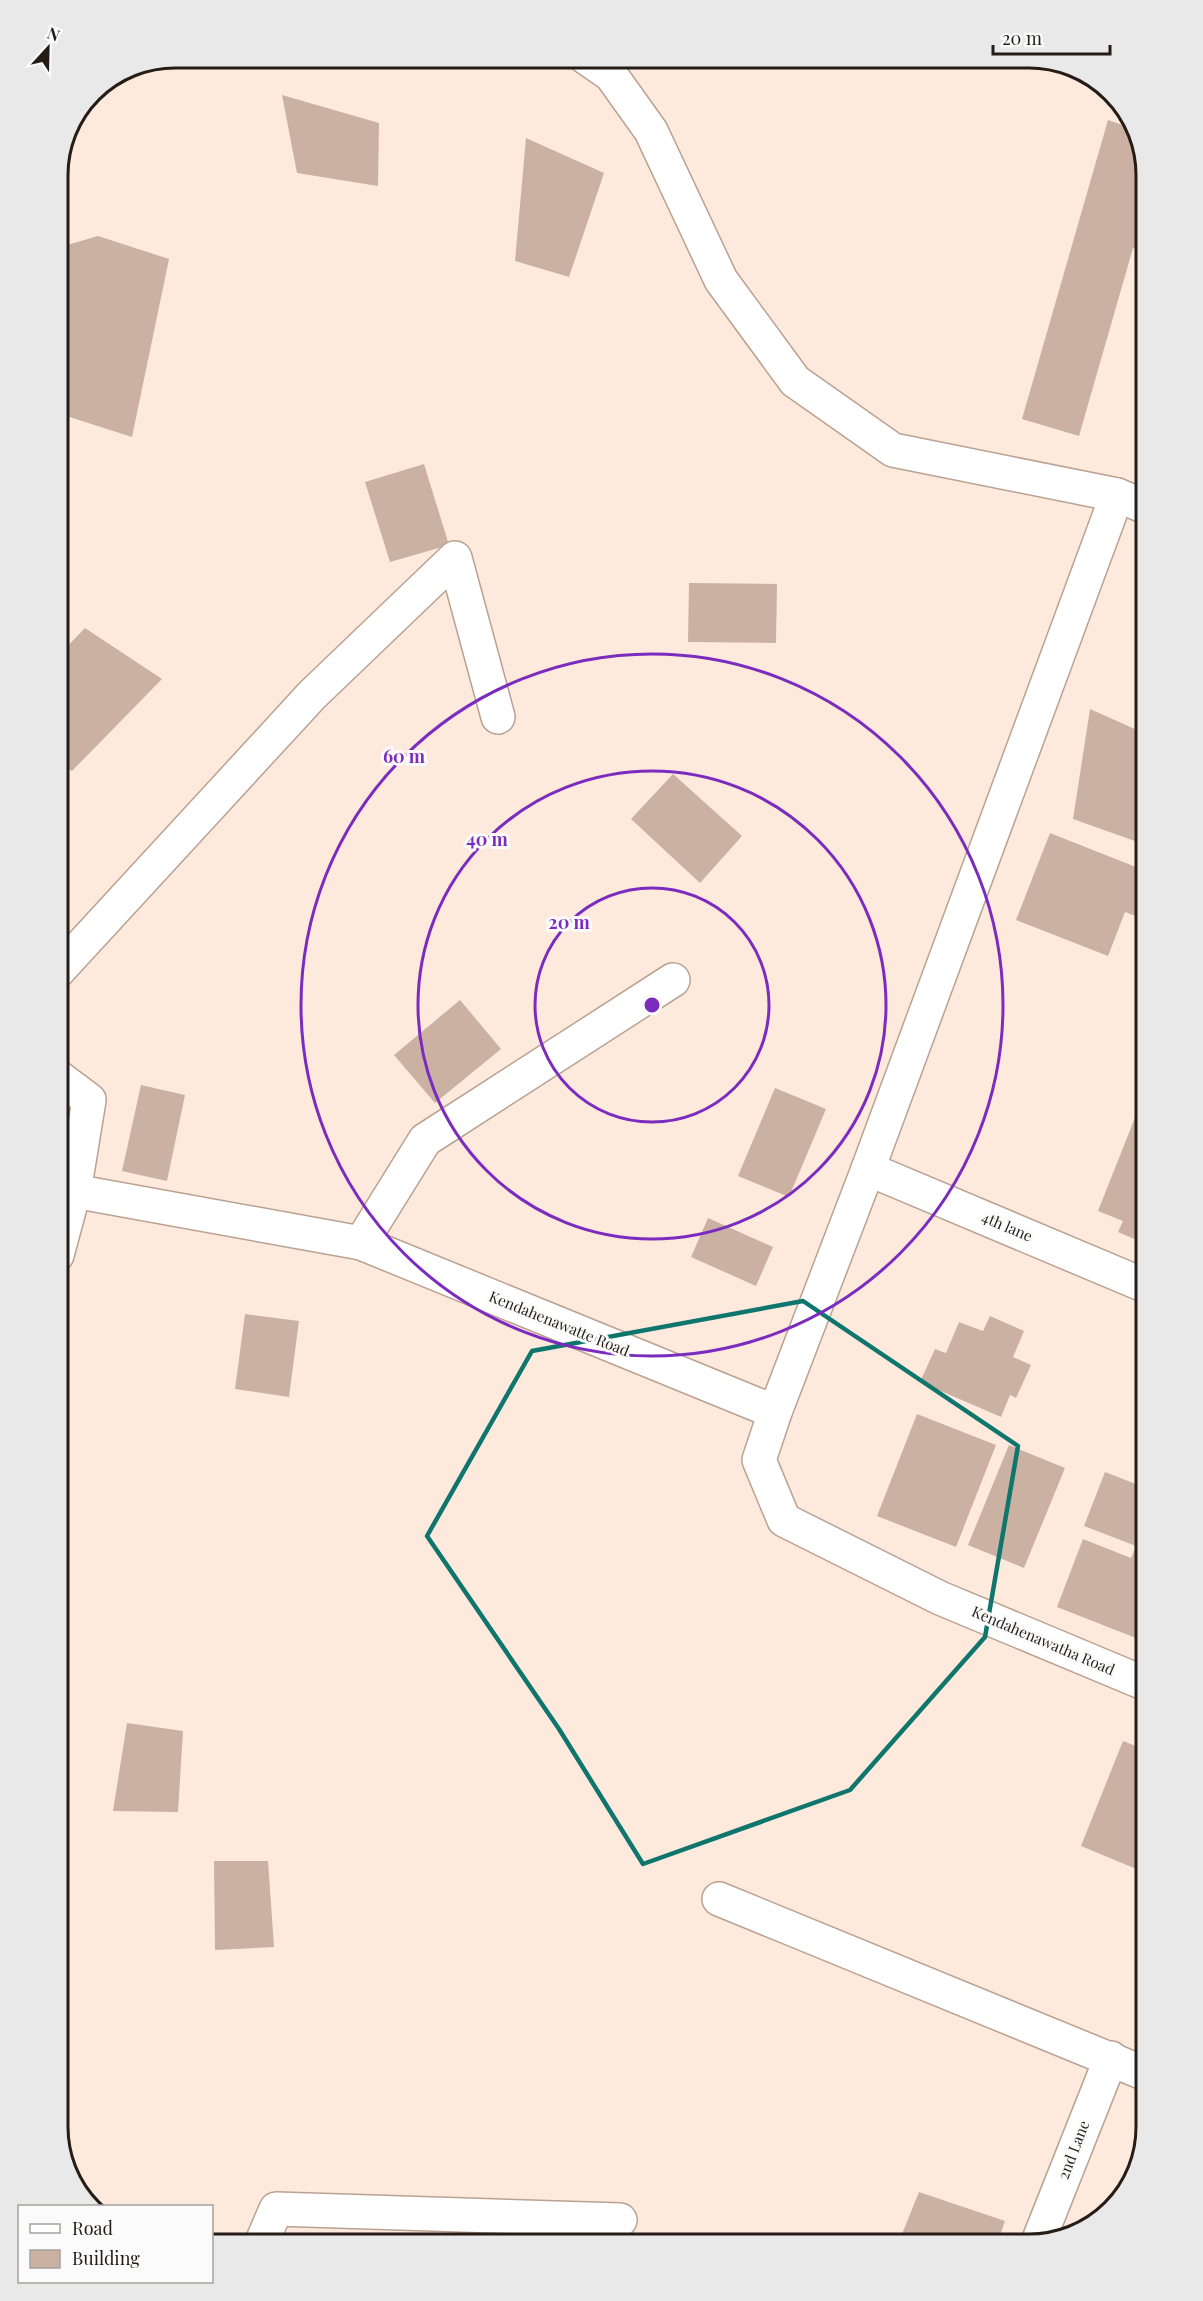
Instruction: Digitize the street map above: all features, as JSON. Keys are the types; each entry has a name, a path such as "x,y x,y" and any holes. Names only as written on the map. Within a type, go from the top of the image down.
{"street":[{"path":"601,68 611,75 651,131 721,280 795,381 893,450 1132,501 868,1169 775,1412"},
{"path":"68,960 312,694 455,558 498,717"},
{"path":"361,1243 425,1140 673,980"},
{"path":"68,1084 89,1100 68,1179"},
{"name":"4th lane","path":"868,1169 1136,1282"},
{"name":"Kendahenawatte Road","path":"68,1191 361,1243 775,1412"},
{"name":"Kendahenawatha Road","path":"775,1412 759,1460 784,1520 940,1598 1136,1680"},
{"path":"719,1899 1136,2070"},
{"name":"2nd Lane","path":"1042,2232 1110,2058"},
{"path":"266,2233 276,2209 620,2220"}],"highlighted area":[{"path":"803,1301 1018,1446 985,1637 850,1790 643,1864 559,1729 427,1536 532,1351"}],"building":[{"path":"282,95 379,123 378,186 297,173"},
{"path":"1108,120 1123,125 1135,160 1136,249 1133,248 1079,436 1022,419"},
{"path":"526,138 604,173 569,277 515,261"},
{"path":"98,236 169,259 132,437 68,417 68,245"},
{"path":"424,464 449,545 390,562 365,482"},
{"path":"689,583 777,584 776,643 688,642"},
{"path":"85,628 162,679 72,771 68,769 68,646"},
{"path":"1090,709 1136,730 1136,841 1073,819"},
{"path":"673,774 742,836 700,883 631,819"},
{"path":"1050,833 1136,867 1136,916 1125,912 1108,956 1016,920"},
{"path":"460,1000 501,1049 435,1103 394,1055"},
{"path":"141,1085 185,1095 167,1181 122,1171"},
{"path":"775,1088 826,1109 789,1197 738,1176"},
{"path":"1136,1115 1136,1240 1118,1232 1123,1221 1098,1211"},
{"path":"708,1218 773,1247 756,1286 691,1257"},
{"path":"245,1314 299,1321 289,1397 235,1389"},
{"path":"990,1316 1024,1331 1013,1357 1031,1365 1016,1398 1010,1395 1001,1417 920,1382 935,1349 946,1353 959,1322 983,1331"},
{"path":"917,1414 996,1445 956,1547 877,1516"},
{"path":"1009,1445 1065,1468 1024,1568 968,1545"},
{"path":"1105,1472 1136,1484 1136,1546 1084,1526"},
{"path":"1083,1539 1131,1558 1136,1546 1136,1638 1057,1607"},
{"path":"127,1723 183,1731 178,1812 113,1811"},
{"path":"1123,1741 1136,1746 1136,1869 1081,1846"},
{"path":"214,1861 268,1861 274,1947 215,1950"},
{"path":"919,2192 1005,2221 1000,2234 902,2234"}]}
